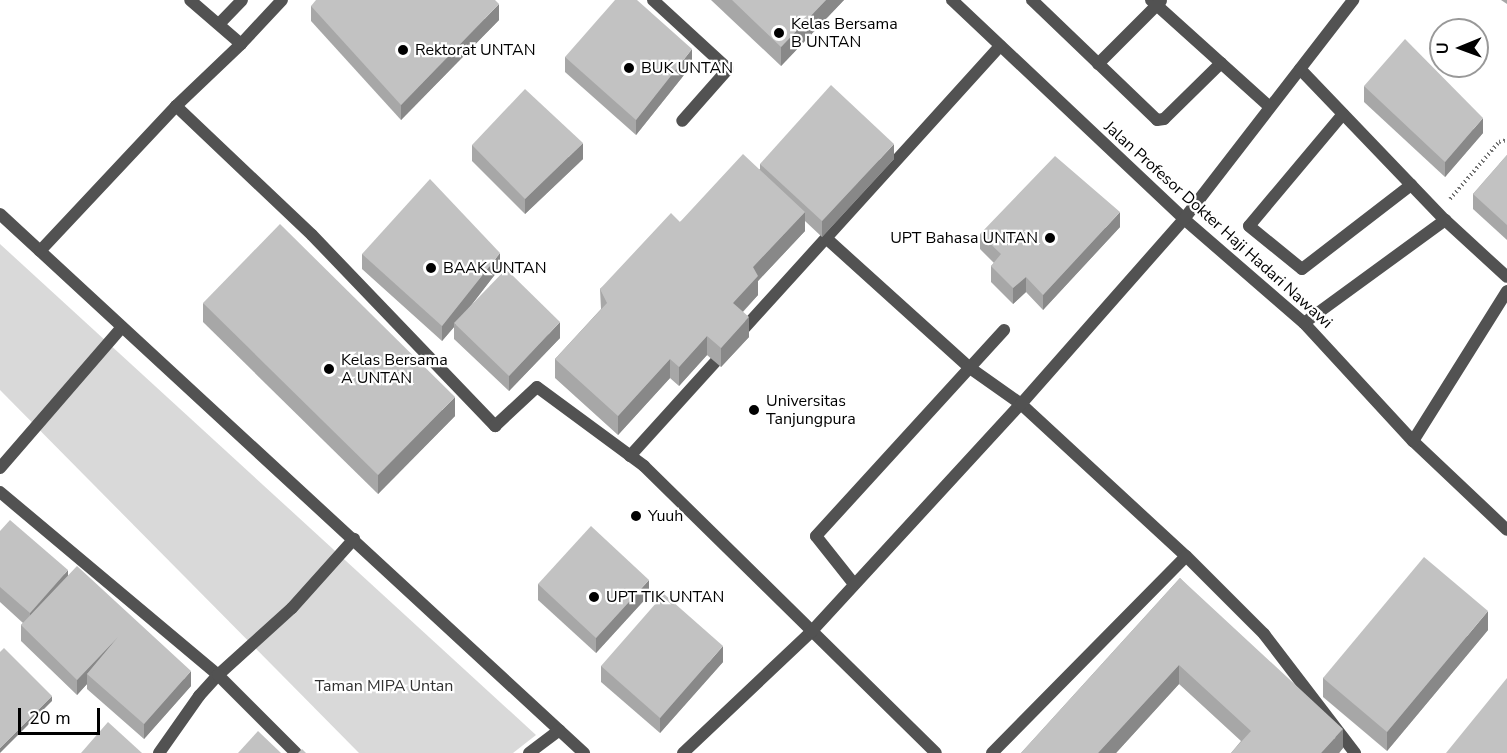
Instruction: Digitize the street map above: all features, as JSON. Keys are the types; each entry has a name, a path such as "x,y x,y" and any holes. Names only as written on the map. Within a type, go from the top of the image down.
{"lane":[{"path":"190,0 241,44"},
{"path":"219,24 242,0"},
{"path":"40,251 176,106 241,44 282,0"},
{"path":"653,0 728,69 682,121"},
{"name":"Jalan Profesor Dokter Haji Hadari Nawawi","path":"952,0 1184,219 1305,323 1413,441 1507,530"},
{"path":"1032,0 1157,120 1164,119 1221,63"},
{"path":"683,753 811,632 1021,404 1184,219 1353,0"},
{"path":"1098,64 1157,2 1270,107"},
{"path":"630,456 1000,45"},
{"path":"1300,69 1442,217 1507,277"},
{"path":"176,106 312,235 495,426 537,387 630,456 936,753"},
{"path":"1344,114 1249,226 1302,269 1411,185"},
{"path":"0,214 584,753"},
{"path":"1305,323 1442,217"},
{"path":"826,238 970,368 1021,404 1186,556 1264,634 1355,753"},
{"path":"1413,441 1507,291"},
{"path":"0,468 122,327"},
{"path":"854,584 816,536 1004,330"},
{"path":"0,492 218,675 296,753"},
{"path":"159,753 199,696 218,675 292,608 354,539"},
{"path":"992,753 1186,556"},
{"path":"529,753 559,730"}],"path":[{"path":"1442,217 1499,142 1507,140"}],"green space":[{"name":"Taman MIPA Untan","path":"0,244 536,735 513,753 359,753 0,390"}],"building":[{"name":"Rektorat UNTAN","path":"316,0 495,0 499,4 401,105 311,6"},
{"name":"BUK UNTAN","path":"615,0 637,0 692,49 636,120 565,57"},
{"path":"732,0 826,0 781,47"},
{"path":"1405,39 1429,63 1429,78 1444,78 1483,118 1445,162 1364,86"},
{"path":"831,85 894,144 822,221 760,164"},
{"path":"525,89 583,143 525,199 472,145"},
{"path":"743,154 805,212 753,267 758,276 733,303 749,317 721,348 707,336 679,367 670,359 618,416 555,359 607,303 600,289 671,213 680,222"},
{"path":"1507,155 1507,225 1473,194"},
{"name":"UPT Bahasa UNTAN","path":"1055,156 1120,212 1043,295 1026,277 1013,288 991,266 1001,254 980,234"},
{"name":"BAAK UNTAN","path":"430,179 500,253 442,326 362,254"},
{"name":"Kelas Bersama A UNTAN","path":"280,224 455,397 378,475 203,303"},
{"path":"506,269 560,322 509,376 454,323"},
{"path":"10,520 68,570 30,613 0,587 0,531"},
{"name":"UPT TIK UNTAN","path":"591,526 649,580 596,638 538,584"},
{"path":"1424,557 1488,611 1387,732 1323,678"},
{"path":"77,566 191,671 144,724 87,674 118,637 77,680 21,625"},
{"path":"1180,578 1343,729 1321,753 1231,753 1251,731 1179,665 1098,753 1021,753"},
{"path":"664,594 723,646 660,718 601,666"},
{"path":"4,648 52,696 0,748 0,652"},
{"path":"1507,678 1507,753 1446,753"},
{"path":"108,722 142,753 81,753"},
{"path":"258,731 281,753 238,753"}],"place":[{"name":"Kelas Bersama B UNTAN","path":"779,33"},
{"name":"Rektorat UNTAN","path":"403,50"},
{"name":"BUK UNTAN","path":"629,68"},
{"name":"UPT Bahasa UNTAN","path":"1050,238"},
{"name":"BAAK UNTAN","path":"431,268"},
{"name":"Kelas Bersama A UNTAN","path":"329,369"},
{"name":"Universitas Tanjungpura","path":"754,410"},
{"name":"Yuuh","path":"636,516"},
{"name":"UPT TIK UNTAN","path":"594,597"}]}
